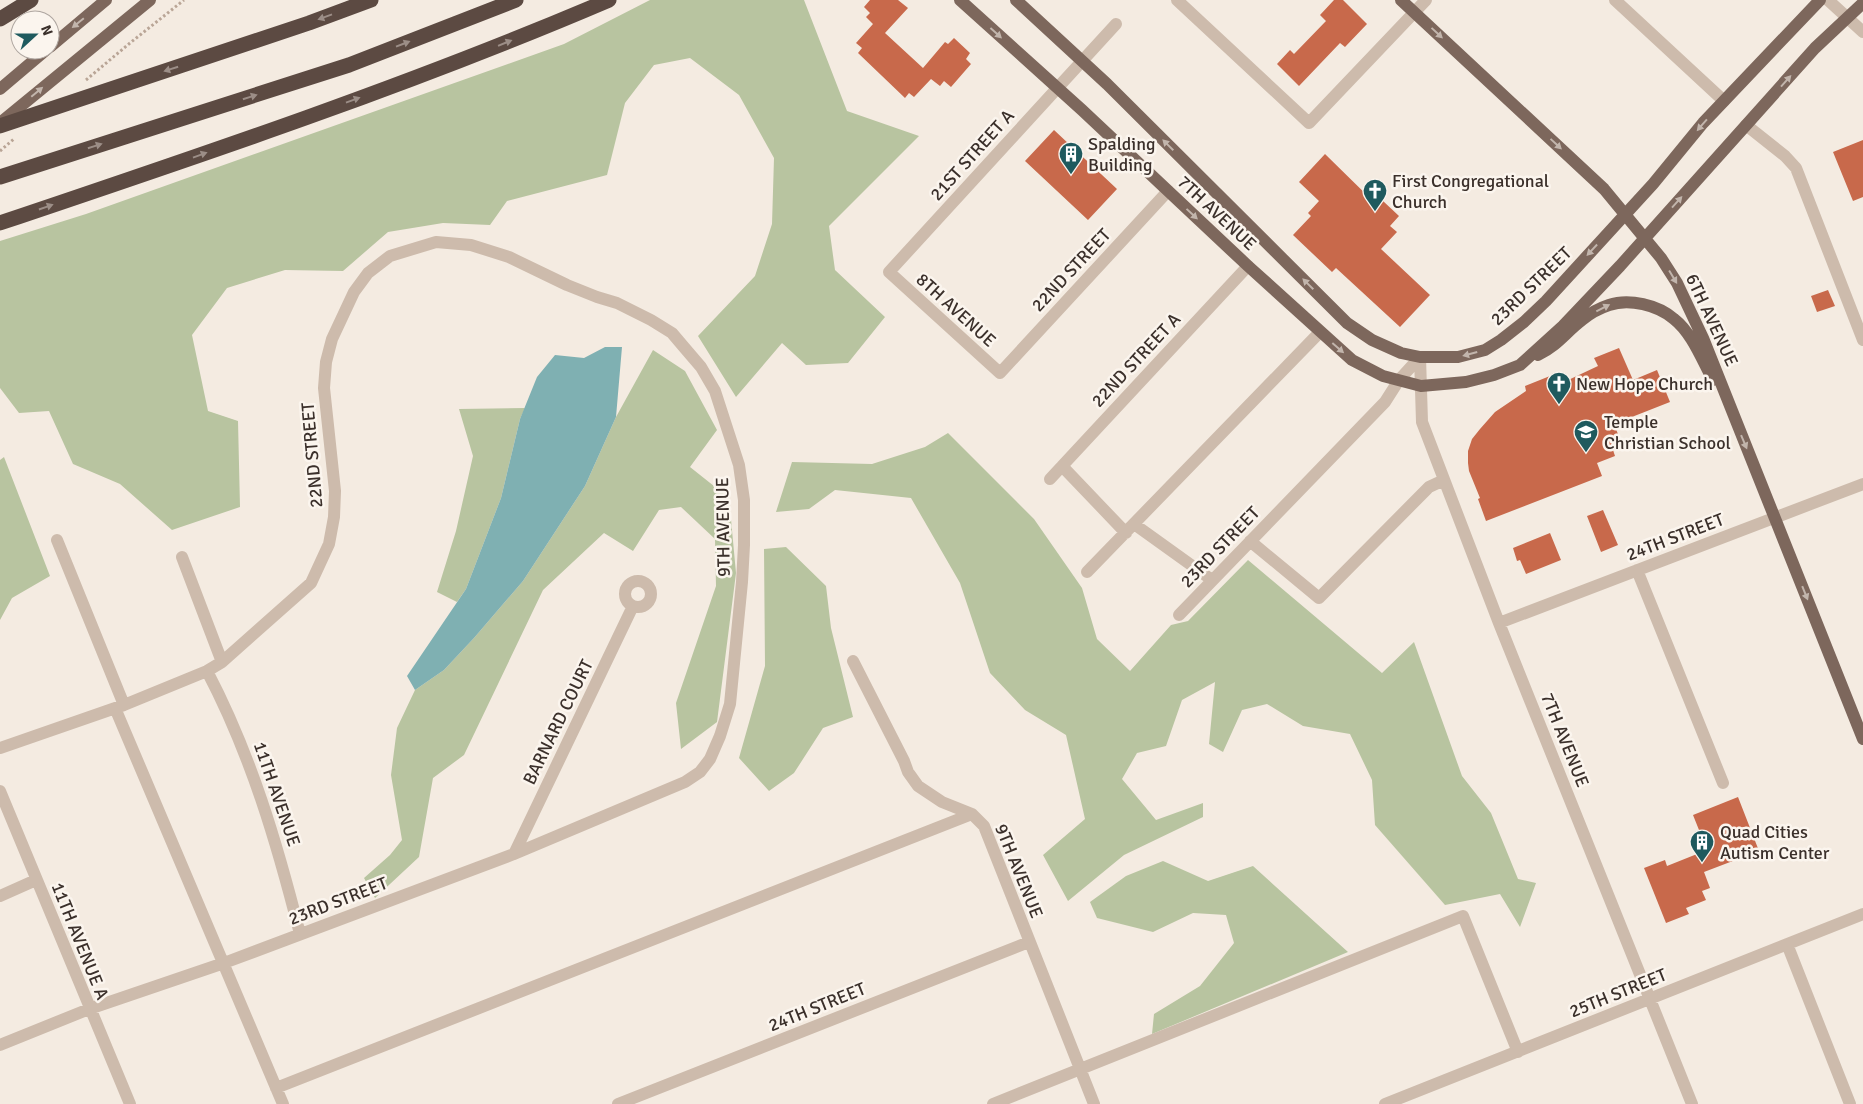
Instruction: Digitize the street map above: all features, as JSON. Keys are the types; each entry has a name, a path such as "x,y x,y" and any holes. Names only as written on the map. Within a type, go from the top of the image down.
{"highway":[{"path":"0,19 31,0"},
{"path":"0,125 309,23 371,0"},
{"path":"0,177 349,65 516,0"},
{"path":"0,223 174,164 455,62 609,0"}],"main road":[{"path":"60,39 106,0"},
{"path":"0,125 150,0"},
{"name":"7TH AVENUE","path":"960,0 1352,360 1383,376 1421,386"},
{"name":"7TH AVENUE","path":"1016,0 1039,23 1083,61 1347,323 1372,340 1401,353 1420,357"},
{"name":"6TH AVENUE","path":"1401,0 1604,189 1661,258 1691,310 1703,338 1863,740"},
{"name":"23RD STREET","path":"1420,357 1458,357 1486,350 1524,322 1546,301 1653,184 1703,123 1820,0"},
{"path":"1520,365 1563,326 1815,48 1863,3"},
{"path":"0,89 34,60"},
{"path":"1421,386 1466,382 1494,375 1520,365 1553,348 1582,320 1610,304 1629,302 1659,310 1674,318 1686,332 1737,423"}],"street":[{"path":"1177,0 1309,123 1426,0"},
{"path":"1615,0 1724,101"},
{"path":"1828,0 1863,32"},
{"name":"21ST STREET A","path":"889,272 1116,24"},
{"path":"1746,125 1786,156 1796,168 1863,340"},
{"name":"22ND STREET","path":"1000,373 1168,191"},
{"name":"22ND STREET","path":"0,748 119,706 207,671 222,662 311,583 329,544 334,517 335,491 324,388 326,362 341,316 354,292 368,273 390,256 436,242 470,244 509,257"},
{"name":"9TH AVENUE","path":"509,257 566,285 638,312 672,333 701,367 715,391 740,465 744,500 744,545 730,704 720,736 710,759 700,772 685,782"},
{"name":"22ND STREET A","path":"1050,479 1248,266"},
{"name":"8TH AVENUE","path":"889,272 1000,373"},
{"path":"1087,572 1320,332"},
{"name":"23RD STREET","path":"1179,615 1385,402 1399,380 1420,357"},
{"name":"7TH AVENUE","path":"1420,357 1422,422 1499,624 1692,1104"},
{"path":"1062,466 1130,528 1212,580"},
{"path":"1250,542 1319,598 1429,487 1444,480"},
{"name":"24TH STREET","path":"1499,624 1863,484"},
{"path":"56,540 119,706 283,1104"},
{"path":"182,557 222,662"},
{"path":"1637,570 1723,782"},
{"name":"BARNARD COURT","path":"514,854 633,606"},
{"name":"9TH AVENUE","path":"853,661 908,772 918,786 942,802 972,814 984,826 1028,942 1094,1104"},
{"name":"11TH AVENUE","path":"207,671 256,781 281,857 300,934"},
{"name":"23RD STREET","path":"0,1045 89,1009 224,963 514,854 685,782"},
{"name":"11TH AVENUE A","path":"0,792 130,1104"},
{"path":"276,1088 972,814"},
{"path":"0,896 36,880"},
{"name":"25TH STREET","path":"1385,1104 1863,914"},
{"path":"993,1104 1463,916 1518,1052"},
{"name":"24TH STREET","path":"618,1104 1028,942"},
{"path":"1787,944 1850,1104"}],"path":[{"path":"80,86 184,0"},
{"path":"0,151 20,134"}],"green space":[{"path":"650,0 804,0 847,111 919,136 829,226 835,270 885,317 848,363 806,365 782,343 736,397 698,336 755,276 772,224 774,158 739,95 690,58 654,65 625,103 607,175 507,201 490,225 443,223 388,232 343,271 285,270 227,288 192,335 208,411 238,421 240,507 172,530 120,484 73,464 49,411 19,413 0,388 0,241 86,214 564,44"},
{"path":"653,350 685,371 717,430 690,467 729,498 736,573 717,722 681,749 676,703 716,586 715,539 681,507 659,510 633,551 604,533 543,590 464,755 433,778 419,857 375,898 364,878 390,855 402,840 391,775 397,728 415,690 444,670 523,581 585,486 616,417"},
{"path":"525,408 520,419 501,498 466,589 457,602 437,592 456,531 473,456 459,409"},
{"path":"948,433 1034,519 1082,588 1097,639 1130,671 1171,625 1188,621 1248,560 1382,673 1414,642 1462,776 1491,813 1518,879 1536,883 1520,927 1500,894 1445,905 1375,825 1372,780 1350,734 1303,726 1267,704 1242,710 1223,752 1209,744 1215,682 1182,700 1166,746 1137,753 1122,779 1156,820 1203,803 1203,817 1124,855 1068,901 1043,855 1085,819 1066,735 1025,710 990,673 960,583 911,498 835,490 809,509 776,512 792,462 872,464 925,447"},
{"path":"4,457 50,576 12,598 0,620 0,460"},
{"path":"786,547 826,586 831,628 853,717 823,728 794,773 769,791 739,758 765,666 764,549"},
{"path":"1163,861 1208,881 1253,866 1348,952 1152,1034 1154,1014 1200,986 1234,943 1226,915 1193,913 1153,932 1097,918 1090,902 1126,876"}],"water":[{"path":"605,347 622,347 616,417 585,486 523,581 444,670 415,690 407,676 466,589 501,498 520,419 537,377 555,355 584,358"}],"building":[{"path":"870,0 898,0 908,8 885,33 923,68 945,42 948,44 954,38 970,53 966,59 971,64 951,87 944,81 940,86 931,79 914,97 909,93 905,98 858,53 862,48 856,43 873,24 866,17 870,13 864,7"},
{"path":"1334,0 1343,0 1367,24 1345,47 1340,43 1299,86 1277,64 1290,50 1294,54 1326,21 1320,15"},
{"name":"Spalding Building","path":"1054,130 1117,189 1088,220 1025,161"},
{"path":"1863,140 1863,197 1853,201 1833,152"},
{"path":"1325,154 1378,206 1383,201 1399,216 1390,226 1397,232 1381,249 1430,295 1400,327 1336,268 1332,272 1293,235 1311,216 1308,213 1319,201 1299,182"},
{"path":"1828,290 1835,306 1817,312 1811,296"},
{"path":"1619,348 1633,380 1657,370 1670,402 1614,424 1623,447 1613,450 1615,456 1597,463 1602,476 1486,521 1478,499 1480,498 1469,471 1468,451 1472,439 1495,412 1526,391 1525,386 1550,376 1553,384 1563,380 1564,382 1598,366 1594,358"},
{"path":"1603,510 1618,545 1601,552 1587,516"},
{"path":"1550,533 1561,560 1526,574 1520,560 1517,561 1513,548"},
{"name":"Quad Cities Autism Center","path":"1738,797 1759,851 1704,872 1710,888 1702,891 1706,900 1686,908 1689,914 1666,923 1644,868 1665,860 1667,866 1707,850 1693,815"}],"place":[{"name":"Spalding Building","path":"1071,175"},
{"name":"First Congregational Church","path":"1375,212"},
{"name":"New Hope Church","path":"1559,405"},
{"name":"Temple Christian School","path":"1586,453"},
{"name":"Quad Cities Autism Center","path":"1702,863"}]}
